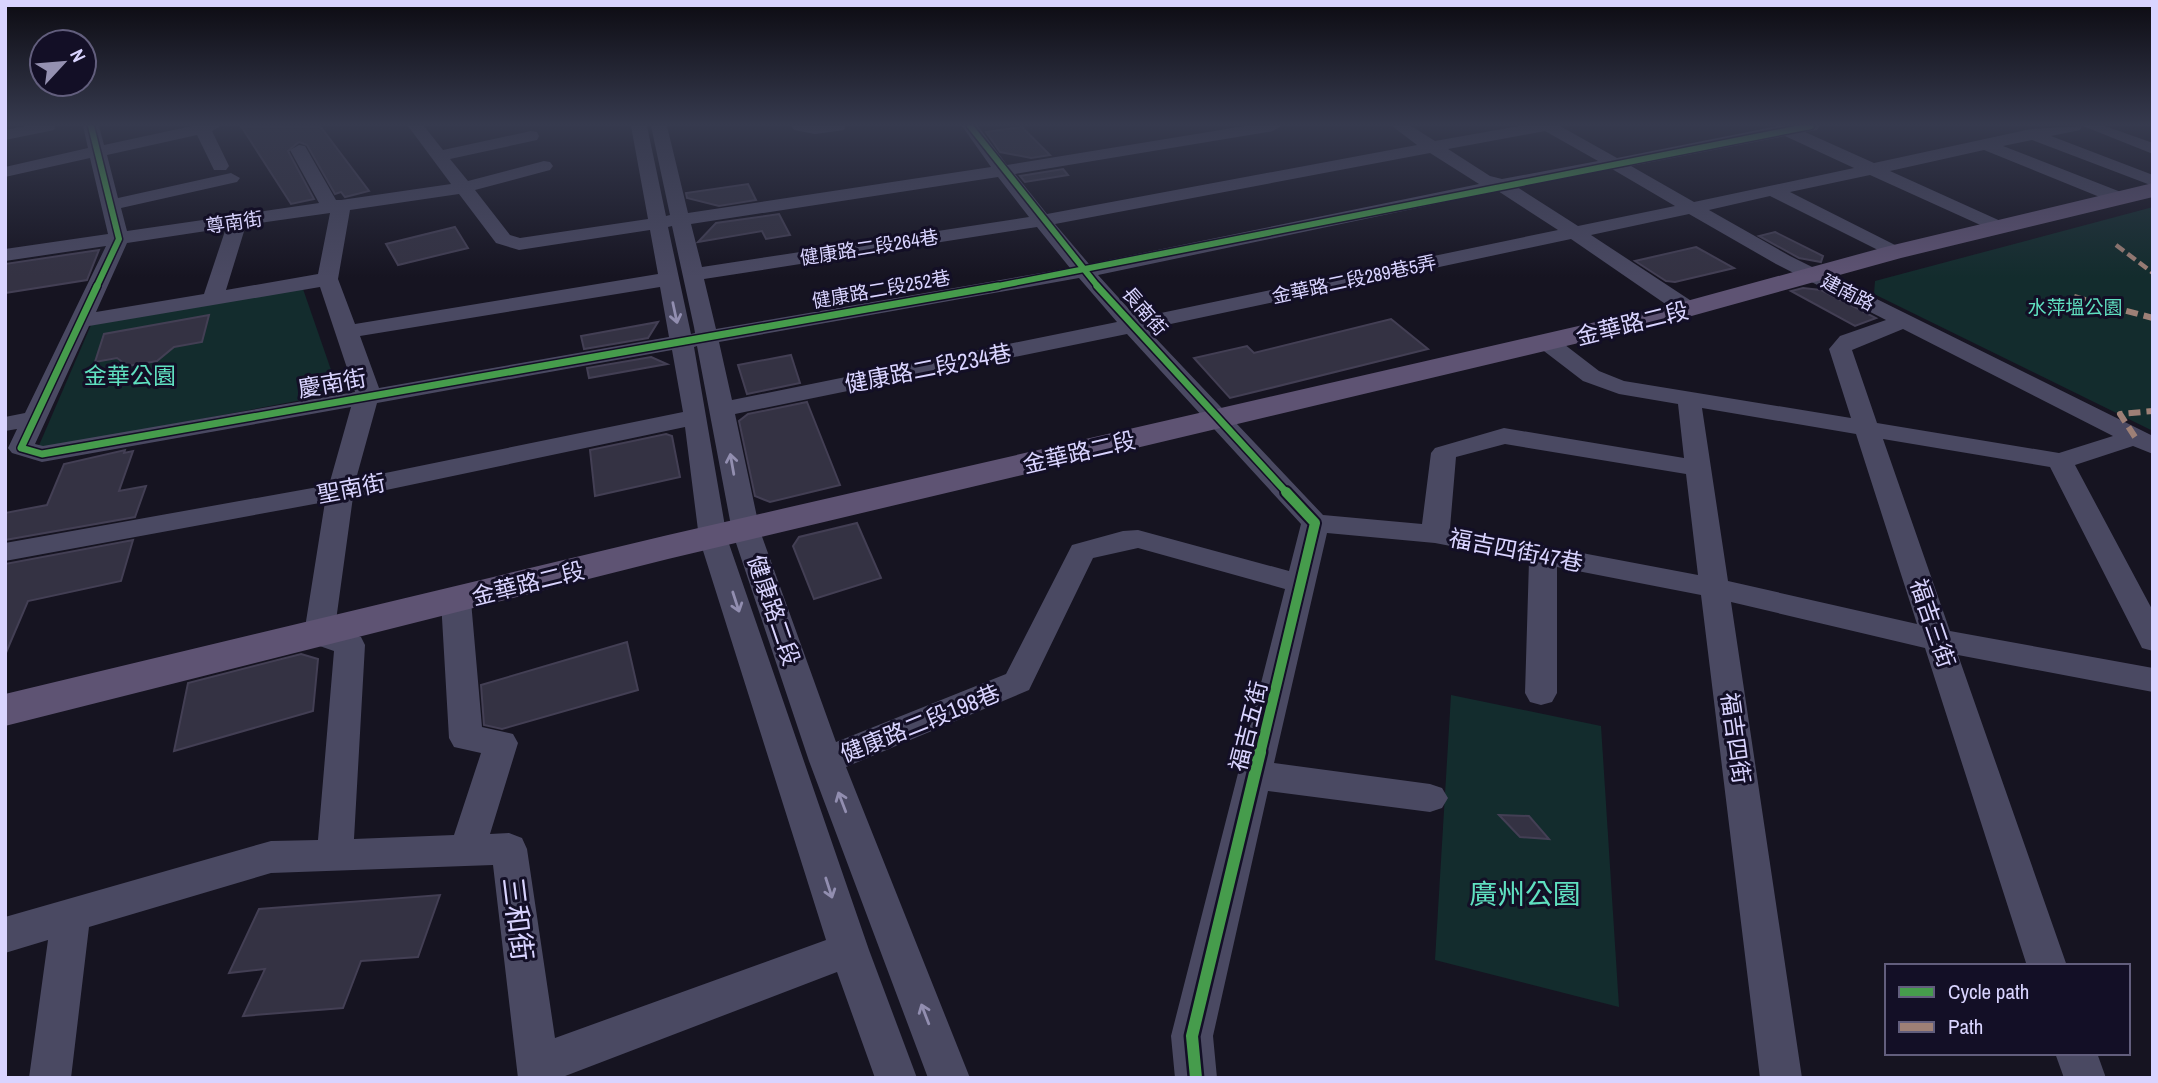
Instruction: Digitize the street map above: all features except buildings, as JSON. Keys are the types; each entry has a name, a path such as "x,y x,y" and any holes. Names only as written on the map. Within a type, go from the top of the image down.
{"main road":[{"name":"金華路二段","path":"5,710 730,534 1548,343 1688,309 1894,252 2153,190"}],"street":[{"path":"5,424 35,418 119,239 104,177"},
{"path":"111,205 210,177"},
{"path":"314,177 329,204 341,206 328,279 367,386 340,491 319,634 351,645 335,855"},
{"path":"454,177 503,239 519,244 960,177"},
{"name":"尊南街","path":"5,256 463,188 505,177"},
{"name":"健康路二段","path":"648,177 695,417 849,950 896,1078"},
{"name":"健康路二段","path":"670,177 722,409 730,534 826,761 949,1078"},
{"name":"長南街","path":"1008,177 1086,271 1218,419"},
{"name":"健康路二段264巷","path":"693,275 1044,220 1268,177"},
{"path":"1479,177 1501,185 1688,309"},
{"name":"健康路二段252巷","path":"682,342 1086,271 1545,177"},
{"name":"建南路","path":"1640,177 1815,275 2144,441"},
{"name":"金華路二段289巷5弄","path":"1135,327 1830,177"},
{"path":"1889,177 1998,227"},
{"path":"2065,177 2119,198"},
{"path":"1770,189 1894,252"},
{"path":"213,299 238,221"},
{"path":"80,321 328,279"},
{"path":"346,332 668,279"},
{"name":"福吉三街","path":"1905,321 1848,341 1840,349 2046,964"},
{"name":"健康路二段234巷","path":"722,409 1135,327"},
{"name":"慶南街","path":"35,418 21,448 42,454 682,342"},
{"path":"1548,343 1591,376 1619,387 1867,430 2060,461 2144,441"},
{"name":"福吉四街","path":"1689,399 1781,1078"},
{"name":"聖南街","path":"5,552 340,491 695,417"},
{"path":"1218,419 1315,523"},
{"path":"1435,534 1444,453 1504,436 1699,468"},
{"path":"2060,461 2153,640"},
{"name":"福吉四街47巷","path":"1315,523 1435,534 1716,588 1938,640 2153,680"},
{"name":"福吉五街","path":"1196,1078 1192,1036 1315,523"},
{"name":"健康路二段198巷","path":"826,761 1018,682 1083,552 1123,540 1138,539 1302,584"},
{"path":"1541,693 1543,555"},
{"path":"456,601 466,738 501,743 468,848"},
{"path":"1256,775 1430,797"},
{"name":"三和街","path":"5,935 271,857 468,848 509,849 538,1071"},
{"path":"50,1078 71,916"},
{"path":"538,1071 849,950"},
{"path":"2077,1055 2084,1078"}],"green space":[{"name":"水萍塭公園","path":"2153,207 2153,431 1874,294 1875,281"},
{"name":"金華公園","path":"303,289 339,393 37,450 91,325"},
{"name":"廣州公園","path":"1451,695 1601,726 1619,1007 1435,960"}],"marked path":[{"path":"2116,245 2153,273"},
{"path":"2074,297 2153,318"},
{"path":"2135,437 2120,414 2153,411"}],"cycle path":[{"path":"104,177 119,239 21,448 42,454 1086,271 1545,177"},
{"path":"1007,177 1092,281 1315,523 1192,1036 1196,1078"}]}
